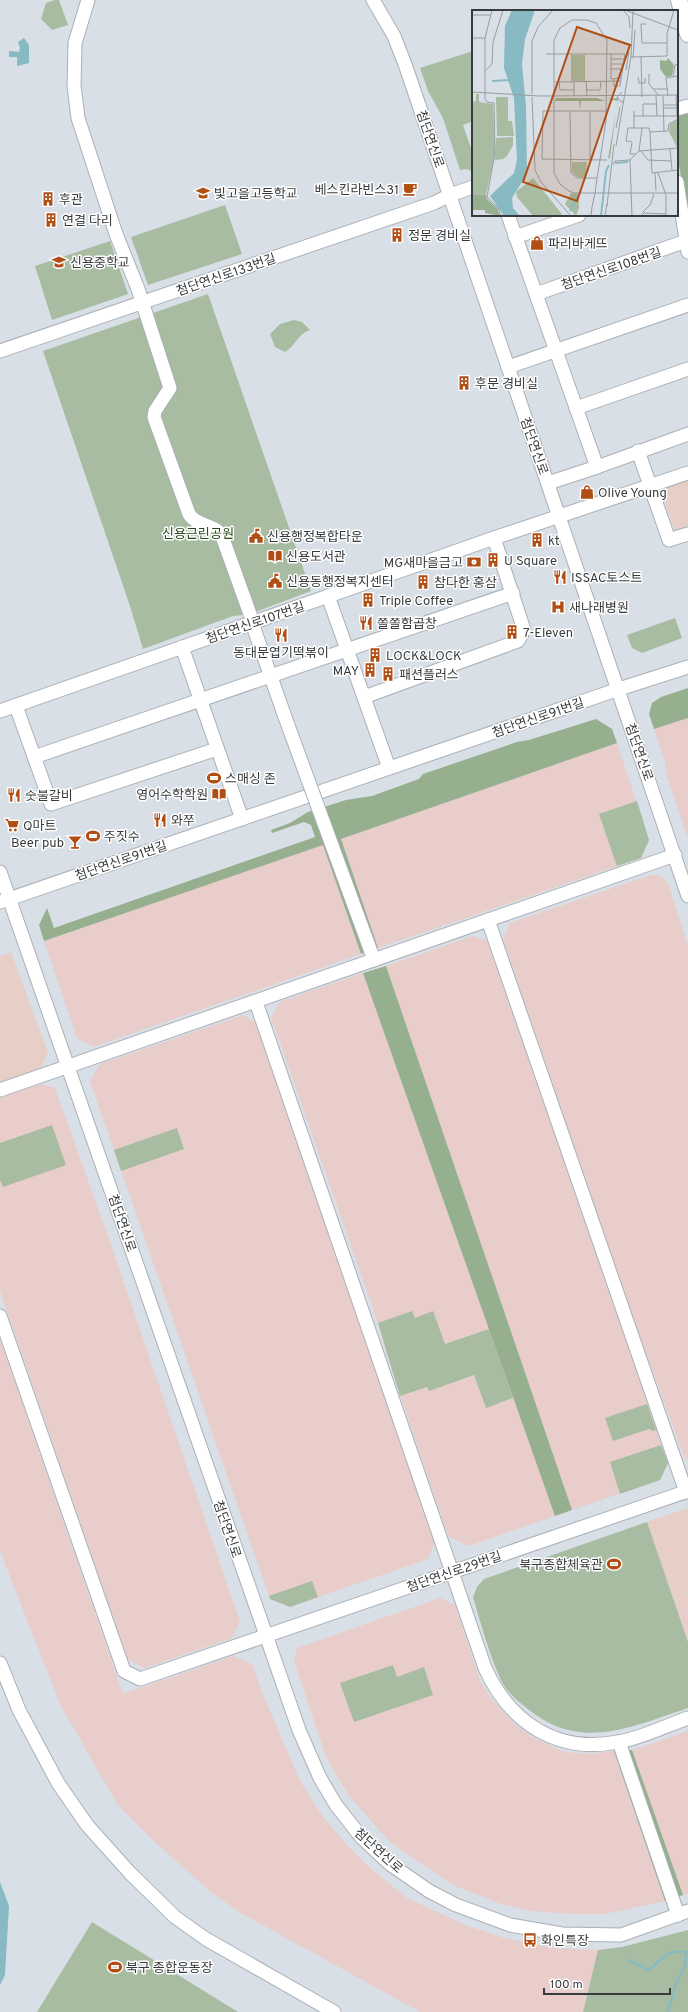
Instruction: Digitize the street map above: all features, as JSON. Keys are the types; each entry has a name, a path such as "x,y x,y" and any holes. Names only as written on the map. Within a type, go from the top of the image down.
{"main road":[{"path":"679,0 688,34"}],"street":[{"path":"88,0 75,43 74,86 78,118 170,388 155,411 154,417 189,514 195,520 217,530 222,536 270,675 374,960"},
{"name":"첨단연신로","path":"373,0 394,36 450,195 619,689 688,896"},
{"path":"678,109 688,106"},
{"path":"450,195 472,187"},
{"name":"첨단연신로108번길","path":"536,294 687,246 678,188"},
{"name":"첨단연신로133번길","path":"0,351 434,203 450,195"},
{"path":"508,216 597,467"},
{"path":"516,237 576,216"},
{"path":"508,367 688,305"},
{"path":"576,408 688,369"},
{"path":"548,483 688,434"},
{"path":"638,451 670,540 688,534"},
{"path":"559,516 688,473"},
{"name":"첨단연신로107번길","path":"0,711 182,648 251,618 328,596 559,516"},
{"path":"364,698 518,641 524,630 513,592 494,538"},
{"path":"34,757 513,592"},
{"path":"328,596 389,768"},
{"path":"182,648 242,819"},
{"name":"첨단연신로91번길","path":"5,901 619,689 688,667"},
{"path":"16,706 51,804 217,749"},
{"path":"0,1090 675,855"},
{"name":"첨단연신로","path":"0,872 5,901 68,1066 299,1730 320,1778 336,1805 361,1837 390,1864 429,1891 456,1904 510,1925 562,1934 621,1935 683,1913"},
{"path":"488,920 687,1491"},
{"path":"256,1002 485,1668 493,1686 513,1713 547,1736 573,1743 618,1742 688,1718"},
{"name":"첨단연신로29번길","path":"0,1316 124,1671 140,1679 687,1491"},
{"path":"0,1663 19,1710 58,1783 87,1825 130,1873 175,1917 206,1939 334,2012"},
{"path":"618,1742 683,1913"}],"shaded area":[{"path":"688,480 688,527 675,531 661,492 663,488"},
{"path":"688,718 688,838 667,777 665,762 654,729"},
{"path":"617,743 649,840 641,858 378,948 341,839"},
{"path":"323,844 361,954 93,1047 77,1038 44,941"},
{"path":"651,875 661,876 668,884 688,946 688,1460 684,1457 627,1300 503,939 510,923"},
{"path":"473,936 486,940 488,943 668,1463 660,1480 572,1510 386,966"},
{"path":"11,952 48,1053 40,1069 0,1083 0,956"},
{"path":"363,973 555,1516 468,1546 448,1536 387,1356 379,1326 271,1017 280,1002"},
{"path":"243,1015 255,1022 435,1542 428,1559 290,1607 270,1599 90,1081 100,1064"},
{"path":"41,1084 55,1088 111,1245 240,1622 232,1638 144,1668 128,1660 0,1291 0,1098"},
{"path":"0,1339 123,1694 233,1656 252,1664 264,1697 300,1781 323,1817 347,1845 371,1869 407,1898 468,1926 501,1937 555,1948 598,1950 583,2012 420,2012 239,1912 212,1893 158,1845 117,1804 60,1704 0,1551"},
{"path":"688,1508 688,1605 677,1609 647,1522"},
{"path":"440,1598 455,1605 480,1681 490,1697 514,1724 536,1739 565,1752 590,1754 614,1751 665,1901 605,1914 571,1914 531,1911 498,1903 455,1886 408,1855 388,1840 349,1796 327,1759 294,1661 297,1648"},
{"path":"688,1605 688,1642 677,1609"},
{"path":"688,1731 688,1893 683,1895 632,1750"}],"green space":[{"path":"59,0 68,25 52,30 41,19 46,3"},
{"path":"472,51 472,121 463,125 472,151 472,172 467,169 460,170 443,118 428,91 420,68"},
{"path":"688,108 688,219 678,159 678,112"},
{"path":"225,205 242,254 148,285 131,237"},
{"path":"110,241 128,294 52,320 35,266"},
{"name":"신용근린공원","path":"208,294 311,591 250,614 233,616 143,649 129,603 43,351"},
{"path":"294,320 302,322 310,330 299,337 285,352 275,347 270,334 280,324"},
{"path":"675,618 682,638 642,653 632,648 627,635"},
{"path":"688,688 688,718 654,729 649,714 652,703 661,697"},
{"path":"596,719 612,729 617,743 341,839 378,948 361,954 323,845 44,941 39,925 47,908 54,928 315,837 311,825 304,822 272,833 271,830 290,823 308,812 346,800 372,796 419,779 423,774 517,742 529,740"},
{"path":"637,801 649,840 641,858 617,866 599,814"},
{"path":"386,966 572,1510 555,1516 363,973"},
{"path":"52,1125 66,1165 3,1187 0,1180 0,1143"},
{"path":"177,1128 184,1149 121,1171 114,1150"},
{"path":"412,1311 415,1318 433,1311 445,1344 489,1329 513,1398 486,1408 474,1375 429,1391 427,1387 400,1396 378,1323"},
{"path":"647,1404 656,1430 653,1431 649,1429 613,1441 605,1418"},
{"path":"661,1445 668,1463 660,1480 620,1494 610,1462"},
{"path":"647,1522 688,1642 688,1708 626,1728 606,1732 586,1733 567,1730 547,1722 516,1700 501,1680 489,1649 473,1597 477,1587 484,1579"},
{"path":"312,1581 318,1597 290,1607 270,1599 269,1596"},
{"path":"393,1665 397,1677 424,1667 433,1695 354,1722 340,1683"},
{"path":"632,1750 683,1895 665,1901 614,1751"},
{"name":"북구 종합운동장","path":"92,1922 238,2012 37,2012"},
{"path":"688,1930 688,2012 583,2012 598,1950 622,1947"}],"water":[{"path":"24,38 29,45 29,63 17,66 17,57 9,57 9,51 19,52 20,48 18,42"},
{"path":"0,1882 9,1906 5,1975 0,1985"}],"waterway":[{"path":"629,1960 649,1970 669,1953 680,1951 687,1952 684,1967 676,1984 668,2012"}],"place":[{"name":"베스킨라빈스31","path":"410,189"},
{"name":"빛고을고등학교","path":"203,193"},
{"name":"후관","path":"48,199"},
{"name":"연결 다리","path":"51,220"},
{"name":"정문 경비실","path":"397,235"},
{"name":"파리바게뜨","path":"537,243"},
{"name":"신용중학교","path":"59,262"},
{"name":"후문 경비실","path":"464,383"},
{"name":"Olive Young","path":"587,492"},
{"name":"신용행정복합타운","path":"256,536"},
{"name":"kt","path":"537,540"},
{"name":"신용도서관","path":"275,556"},
{"name":"U Square","path":"493,560"},
{"name":"MG새마을금고","path":"474,562"},
{"name":"ISSAC토스트","path":"560,577"},
{"name":"신용동행정복지센터","path":"275,581"},
{"name":"참다한 홍삼","path":"423,582"},
{"name":"Triple Coffee","path":"368,600"},
{"name":"새나래병원","path":"558,607"},
{"name":"쫄쫄함곱창","path":"366,623"},
{"name":"7-Eleven","path":"512,632"},
{"name":"동대문엽기떡볶이","path":"281,635"},
{"name":"LOCK&LOCK","path":"375,655"},
{"name":"MAY","path":"370,670"},
{"name":"패션플러스","path":"388,674"},
{"name":"스매싱 존","path":"214,778"},
{"name":"영어수학학원","path":"219,794"},
{"name":"숫불갈비","path":"14,795"},
{"name":"와쭈","path":"160,820"},
{"name":"Q마트","path":"12,825"},
{"name":"주짓수","path":"93,836"},
{"name":"Beer pub","path":"75,842"},
{"name":"북구종합체육관","path":"614,1564"},
{"name":"화인특장","path":"530,1940"},
{"name":"북구 종합운동장","path":"115,1967"}]}
